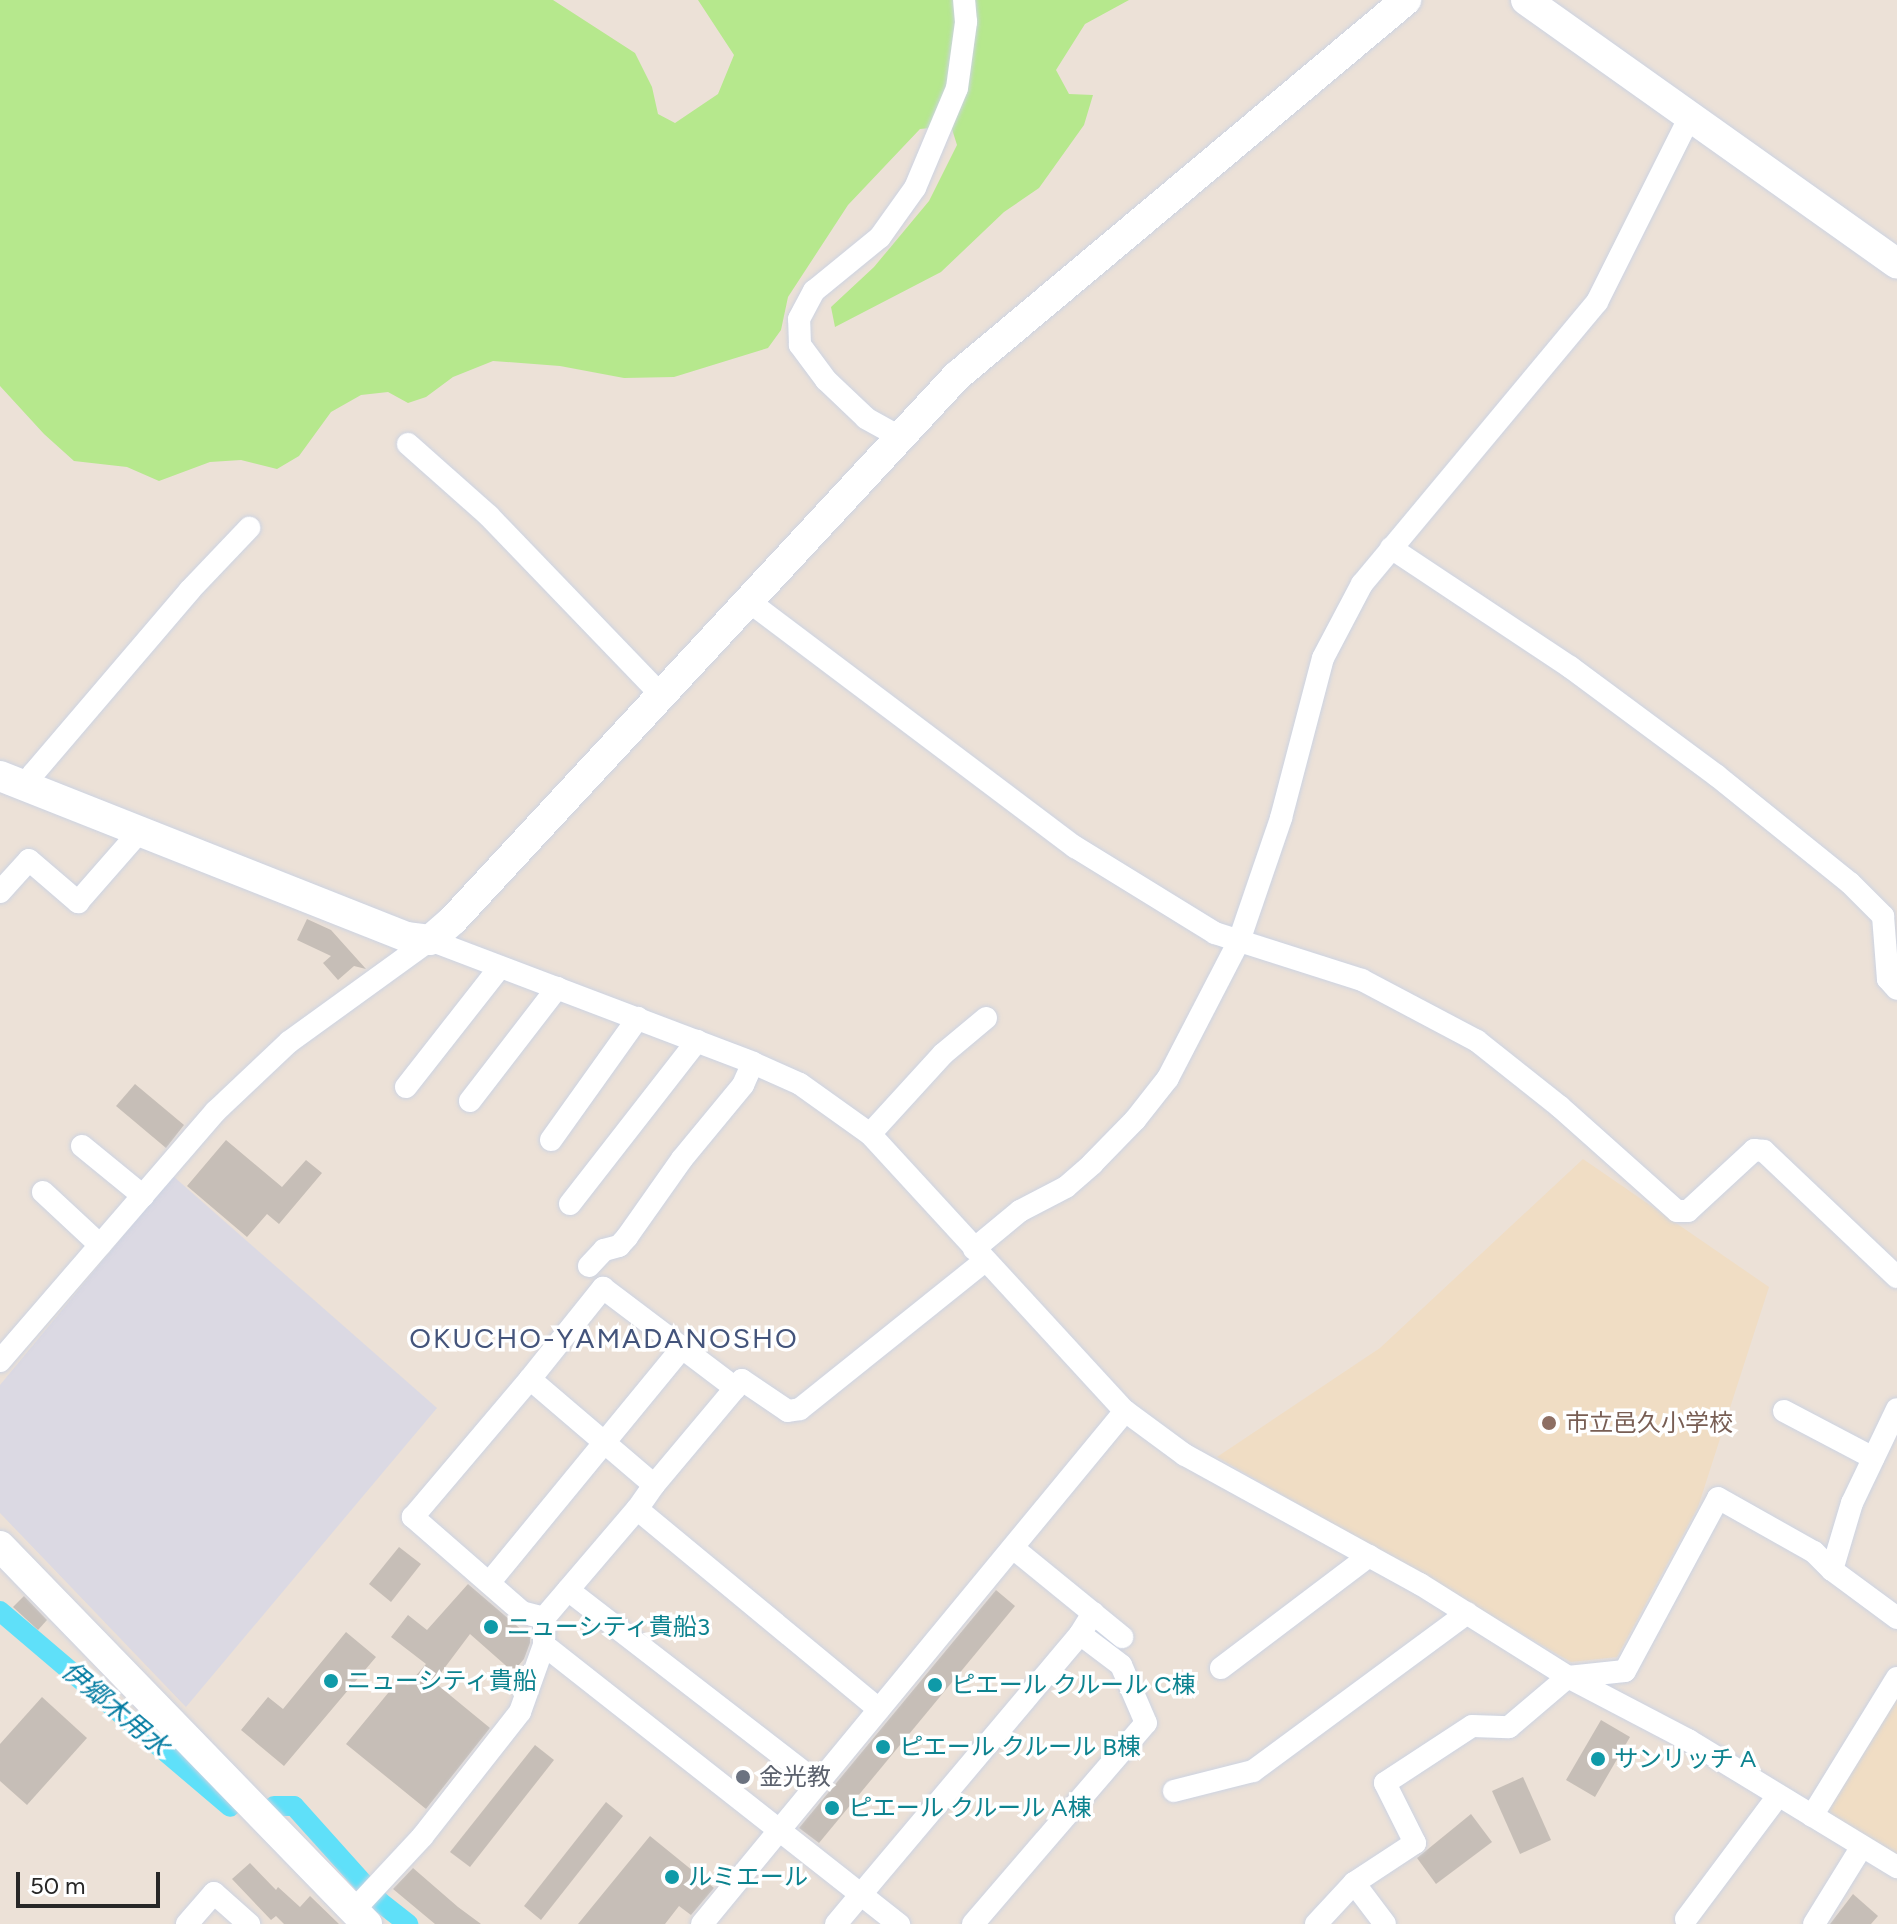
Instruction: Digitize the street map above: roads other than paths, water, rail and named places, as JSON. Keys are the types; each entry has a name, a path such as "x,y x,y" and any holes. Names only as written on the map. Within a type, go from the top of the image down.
{"street":[{"path":"898,436 866,418 826,380 800,345 799,319 814,291 880,237 915,188 957,88 966,22 964,0"},
{"path":"0,1361 216,1111 289,1042 453,920 898,436 993,344 1406,0"},
{"path":"1526,0 1897,264"},
{"path":"0,1546 357,1918 520,1712 544,1645 544,1618 742,1380 788,1411 800,1409 980,1255 1020,1211 1066,1187 1135,1120 1168,1078 1239,941 1281,818 1323,658 1362,584 1597,302 1689,118"},
{"path":"408,444 489,516 660,694"},
{"path":"249,528 14,780 406,937 430,940 638,1018 800,1084 870,1134 1125,1411 1185,1455 1369,1556 1568,1677 1688,1740 1861,1848 1897,1867"},
{"path":"1391,548 1570,667 1716,775 1850,883 1883,916 1888,979 1897,989"},
{"path":"747,600 1075,847 1215,933 1362,980 1477,1041 1559,1106 1677,1211 1688,1211 1754,1150 1764,1151 1897,1277"},
{"path":"0,892 29,860 78,902 141,830"},
{"path":"406,1087 500,967"},
{"path":"470,1101 557,988"},
{"path":"551,1140 638,1018"},
{"path":"870,1134 943,1054 986,1018"},
{"path":"570,1204 697,1041"},
{"path":"589,1266 604,1250 619,1246 627,1237 682,1159 743,1085 753,1063"},
{"path":"82,1146 143,1196"},
{"path":"43,1192 100,1245"},
{"path":"544,1618 522,1612 413,1517 603,1288 735,1388"},
{"path":"489,1583 682,1348"},
{"path":"530,1379 654,1485"},
{"path":"1832,1570 1852,1503 1897,1409"},
{"path":"702,1924 1125,1411"},
{"path":"1784,1411 1873,1458"},
{"path":"1316,1924 1354,1883 1415,1843 1385,1783 1472,1726 1509,1727 1568,1677 1625,1671 1718,1498 1814,1552 1832,1570 1897,1618"},
{"path":"637,1509 879,1709"},
{"path":"1013,1548 1122,1637"},
{"path":"1221,1668 1369,1556"},
{"path":"568,1590 818,1783"},
{"path":"836,1924 1080,1634 1093,1613"},
{"path":"1174,1791 1253,1771 1467,1613"},
{"path":"973,1924 1146,1723 1121,1665 1080,1634"},
{"path":"544,1645 899,1924"},
{"path":"1812,1816 1897,1678"},
{"path":"1686,1919 1778,1796"},
{"path":"1814,1924 1861,1848"},
{"path":"1354,1883 1385,1924"},
{"path":"187,1924 214,1893 249,1924"}],"waterway":[{"name":"伊郷木用水","path":"0,1611 230,1807"},
{"name":"伊郷木用水","path":"274,1806 294,1806 380,1902 408,1924"}],"place":[{"name":"市立邑久小学校","path":"1549,1423"},
{"name":"ニューシティ貴船3","path":"491,1627"},
{"name":"ニューシティ貴船","path":"331,1681"},
{"name":"ピエール クルール C棟","path":"935,1685"},
{"name":"ピエール クルール B棟","path":"883,1747"},
{"name":"サンリッチ A","path":"1598,1759"},
{"name":"金光教","path":"743,1777"},
{"name":"ピエール クルール A棟","path":"832,1808"},
{"name":"ルミエール","path":"672,1877"}],"district":[{"name":"OKUCHO-YAMADANOSHO","path":"604,1338"}]}
